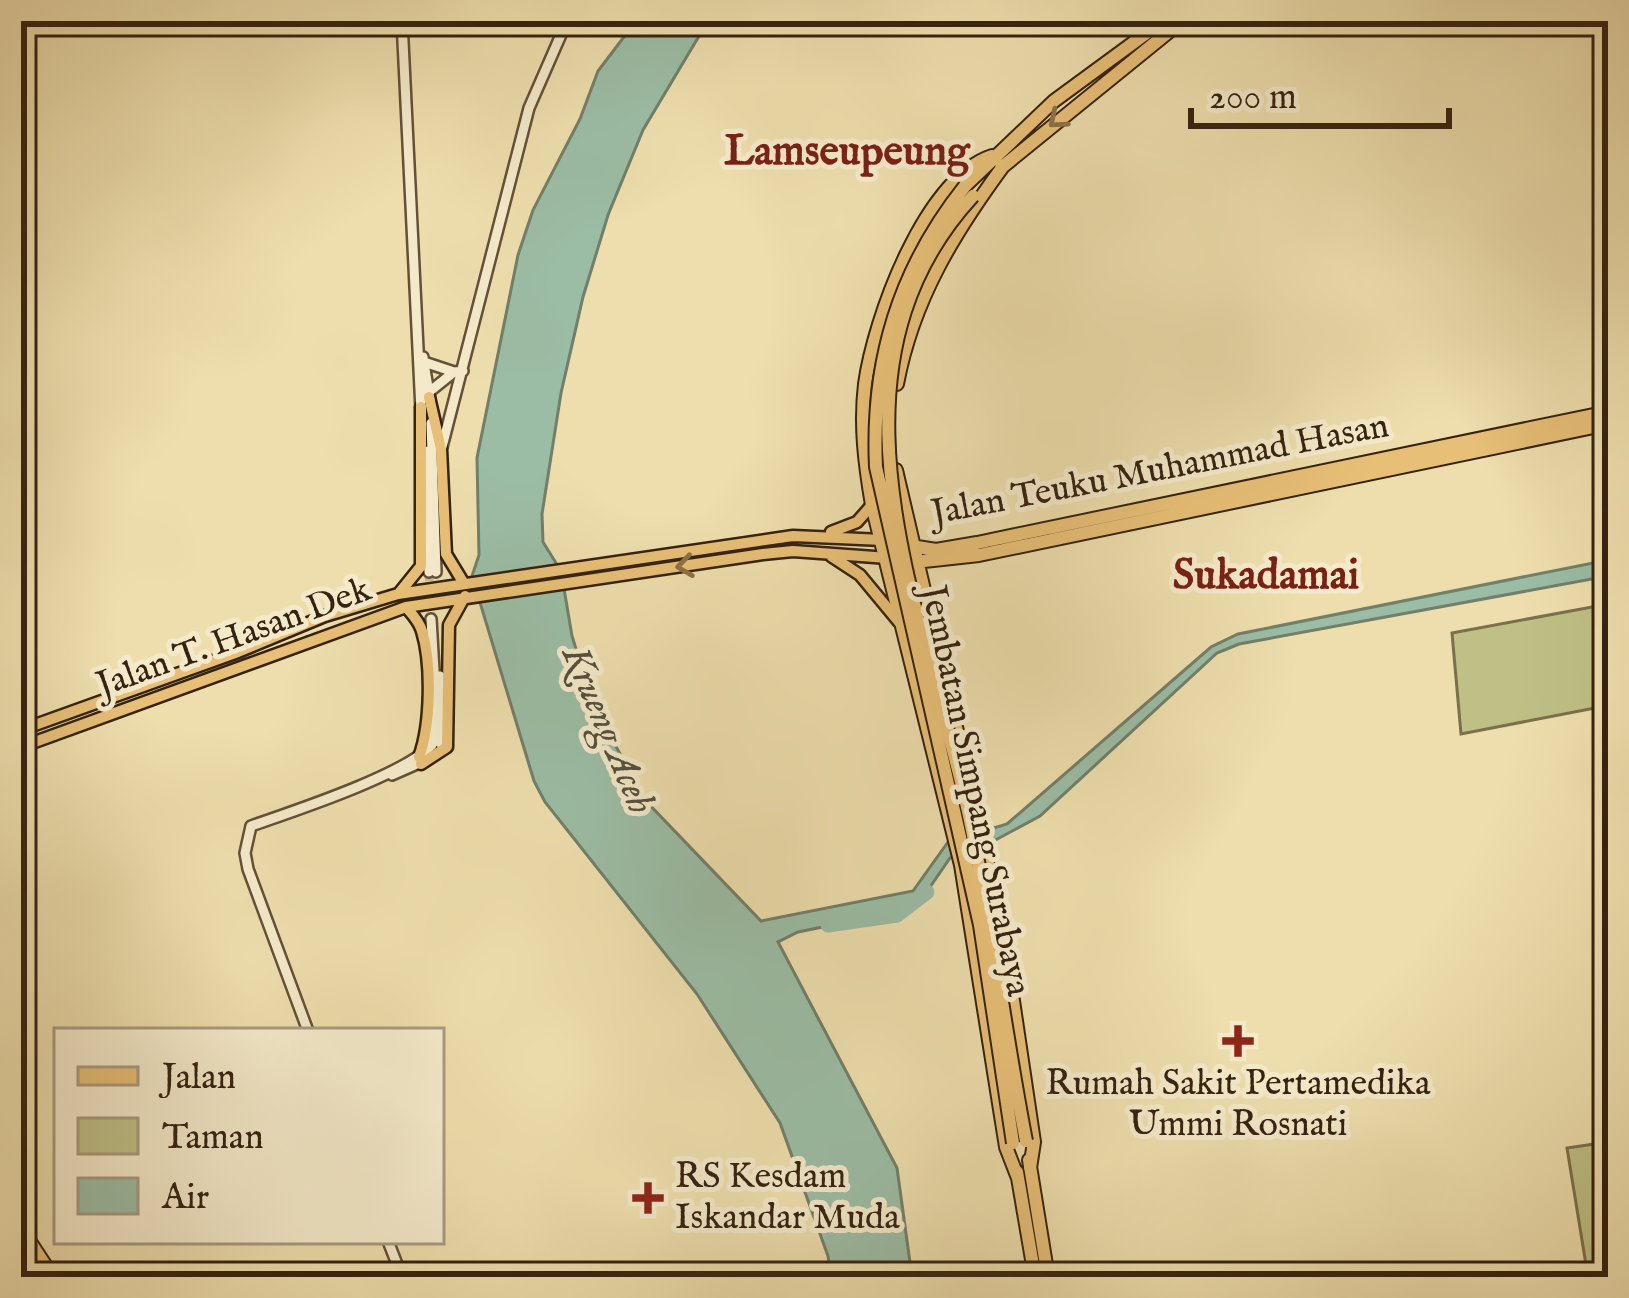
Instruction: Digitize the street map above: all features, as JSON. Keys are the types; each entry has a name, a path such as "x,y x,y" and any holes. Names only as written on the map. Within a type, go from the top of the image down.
{"highway":[{"path":"1030,1168 1034,1142 1001,920 911,546 894,438 896,386 904,349 937,266 998,161 1054,101 1162,21"},
{"path":"1035,1277 1018,1178 1006,1147 961,865 872,505 863,448 865,383 880,320 908,252 958,178 971,166 998,161 1182,21"},
{"name":"Jembatan Simpang Surabaya","path":"998,161 918,254 884,347 874,422 876,467 980,925 1020,1142"},
{"name":"Jalan Teuku Muhammad Hasan","path":"915,562 980,555 1608,412"},
{"name":"Jalan Teuku Muhammad Hasan","path":"911,546 936,550 965,546 1544,429 1608,424"},
{"path":"1020,1142 1030,1168 1048,1277"},
{"path":"1018,1178 1020,1142"},
{"path":"21,1228 53,1277"},
{"path":"21,1252 37,1277"}],"main road":[{"path":"426,399 441,449 446,554 466,581"},
{"path":"398,594 421,566 426,399"},
{"path":"822,535 857,522 872,505"},
{"name":"Jalan Teuku Muhammad Hasan","path":"579,575 734,544 822,535 911,546"},
{"path":"734,544 736,559"},
{"name":"Jalan Teuku Muhammad Hasan","path":"579,575 794,551 915,562"},
{"path":"824,553 860,575 901,624"},
{"name":"Jalan T. Hasan Dek","path":"21,730 339,611 398,594 466,581 579,575"},
{"name":"Jalan T. Hasan Dek","path":"21,748 406,607 579,575"},
{"path":"420,760 447,747 449,625 456,607 468,596"},
{"path":"406,607 421,626 424,641 428,728 420,760"}],"street":[{"path":"402,21 432,572"},
{"path":"441,449 529,108 567,21"},
{"path":"421,360 458,372"},
{"path":"421,360 426,399"},
{"path":"426,399 458,372"},
{"path":"307,1028 248,869 245,853 251,826 420,760 435,737 434,619"},
{"path":"389,1244 402,1277"}],"green space":[{"path":"1608,604 1608,670 1595,673 1600,707 1461,734 1452,633"},
{"path":"1608,1142 1608,1277 1588,1277 1567,1148"}],"water":[{"name":"Krueng Aceh","path":"636,21 708,21 643,130 608,215 561,393 542,514 543,542 561,571 572,636 587,685 645,800 761,921 913,891 948,842 1007,824 1211,647 1238,634 1608,560 1608,576 1239,644 1217,653 1040,816 950,858 919,903 897,912 798,932 778,942 897,1168 912,1277 831,1277 828,1256 780,1123 697,994 545,802 534,781 472,576 479,555 477,458 518,255 533,210 580,119 598,71"}],"waterway":[{"path":"828,925 897,915 927,892"}],"tunnel":[{"path":"429,572 431,619"}],"place":[{"name":"Rumah Sakit Pertamedika Ummi Rosnati","path":"1238,1041"},
{"name":"RS Kesdam Iskandar Muda","path":"648,1198"}],"district":[{"name":"Lamseupeung","path":"847,152"},
{"name":"Sukadamai","path":"1266,576"}]}
